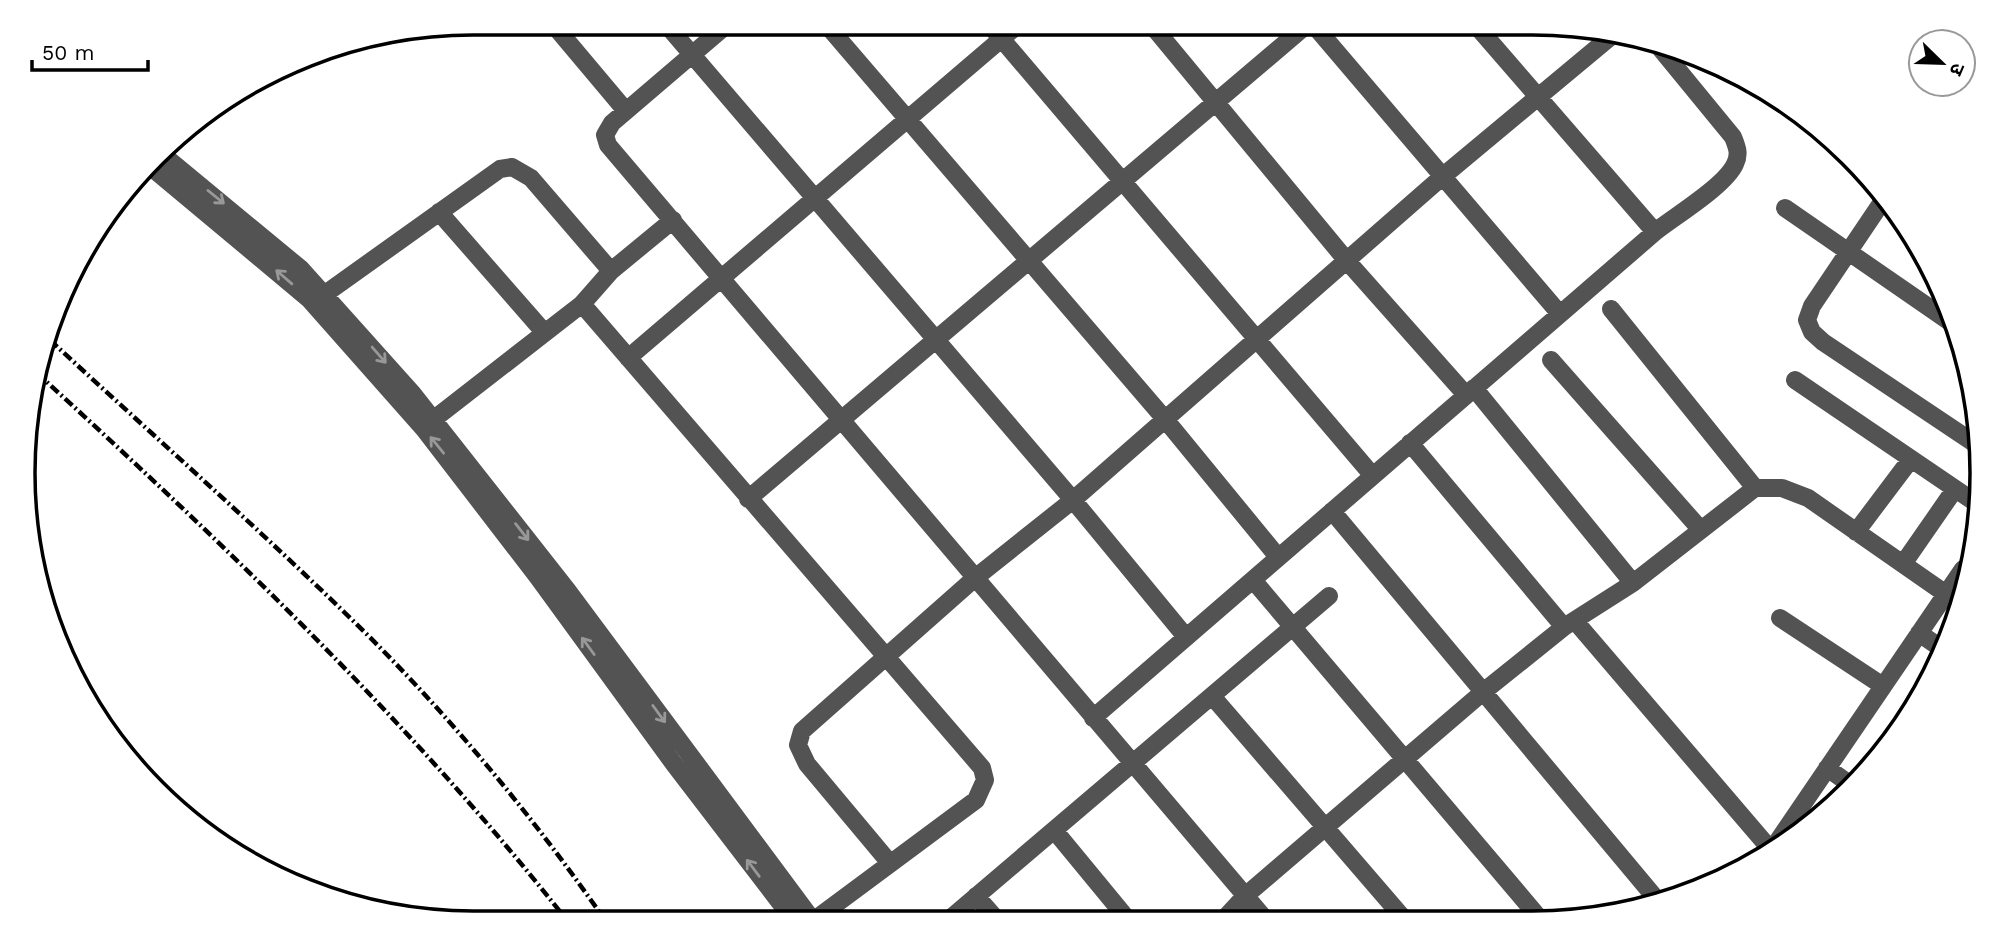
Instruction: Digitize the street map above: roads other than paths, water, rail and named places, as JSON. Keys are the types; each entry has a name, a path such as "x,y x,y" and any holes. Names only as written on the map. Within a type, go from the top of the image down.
{"street":[{"path":"562,35 626,111"},
{"path":"674,35 1073,500 1186,638"},
{"path":"715,35 612,123 605,135 608,145 1258,911"},
{"path":"835,35 1164,418 1279,557"},
{"path":"999,35 1258,337 1373,476"},
{"path":"628,358 1006,35"},
{"path":"1160,35 1347,261 1470,391 1633,583"},
{"path":"748,499 1297,35"},
{"path":"1321,35 1560,314"},
{"path":"1484,35 1655,232"},
{"path":"889,862 807,764 798,745 802,731 975,578 1073,500 1443,177 1605,41"},
{"path":"1093,718 1655,232 1723,179 1735,165 1738,152 1733,137 1667,56"},
{"path":"168,159 282,252 325,294 434,419 568,591 805,911"},
{"path":"325,294 500,169 512,167 522,170 611,271"},
{"path":"155,171 309,299 424,429 787,911"},
{"path":"1879,206 1812,306 1807,320 1812,332 1968,439"},
{"path":"1785,208 1941,316"},
{"path":"439,212 544,332"},
{"path":"434,419 582,304 611,271 673,220"},
{"path":"582,304 982,768 985,780 976,800 889,862 827,911"},
{"path":"1611,309 1755,488"},
{"path":"1551,360 1701,530"},
{"path":"1795,380 1969,498"},
{"path":"1410,443 1765,843"},
{"path":"1856,532 1911,459"},
{"path":"1232,911 1483,692 1570,624 1633,583 1755,488 1769,486 1796,492 1946,594"},
{"path":"1903,564 1955,489"},
{"path":"1332,511 1652,894"},
{"path":"1784,830 1957,578"},
{"path":"1253,580 1534,911"},
{"path":"959,911 1329,596"},
{"path":"1780,618 1883,686"},
{"path":"1919,633 1935,644"},
{"path":"1212,696 1397,911"},
{"path":"1827,768 1845,780"},
{"path":"1054,830 1121,911"},
{"path":"976,896 989,911"}],"railway":[{"path":"55,344 234,508 379,646 482,760 599,911"},
{"path":"45,380 246,569 381,706 509,849 559,911"}]}
